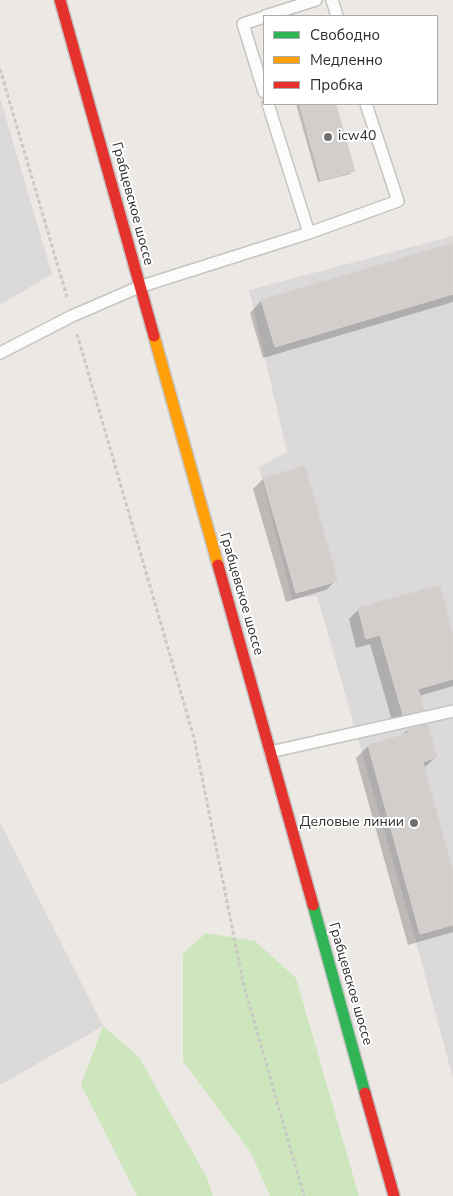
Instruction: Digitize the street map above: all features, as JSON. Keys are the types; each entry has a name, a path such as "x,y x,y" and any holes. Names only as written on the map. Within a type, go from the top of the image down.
{"main road":[{"name":"Грабцевское шоссе","path":"60,0 394,1196"}],"lane":[{"path":"268,15 316,0"},
{"path":"332,0 337,15"},
{"path":"263,17 242,24 263,89"},
{"path":"268,105 310,233"},
{"path":"0,353 72,316 139,287 310,233 398,201 366,105"},
{"path":"270,752 453,711"}],"path":[{"path":"0,69 194,738 244,986 304,1196"}],"shaded area":[{"path":"0,98 52,274 0,305"},
{"path":"453,236 453,1078 317,596 292,599 259,467 287,452 249,290"},
{"path":"0,822 103,1026 0,1085"}],"green space":[{"path":"206,933 255,941 296,978 359,1196 270,1196 251,1153 183,1061 183,953"},
{"path":"103,1026 139,1057 207,1178 213,1196 137,1196 81,1085"}],"building":[{"name":"icw40","path":"300,105 336,105 355,171 321,180"},
{"path":"453,243 453,294 275,347 261,300"},
{"path":"305,466 338,581 296,593 263,478"},
{"path":"440,585 453,634 453,679 418,689 424,710 403,715 380,635 366,639 358,608"},
{"name":"Деловые линии","path":"428,724 437,757 423,762 453,871 453,925 420,934 368,745 408,733 407,729"}],"traffic: fast":[{"path":"313,905 365,1093"}],"traffic: slow":[{"path":"154,336 218,565"}],"traffic: jam":[{"path":"60,0 154,336"},
{"path":"218,565 313,905"},
{"path":"365,1093 394,1196"}],"place":[{"name":"icw40","path":"328,137"},
{"name":"Деловые линии","path":"414,823"}]}
